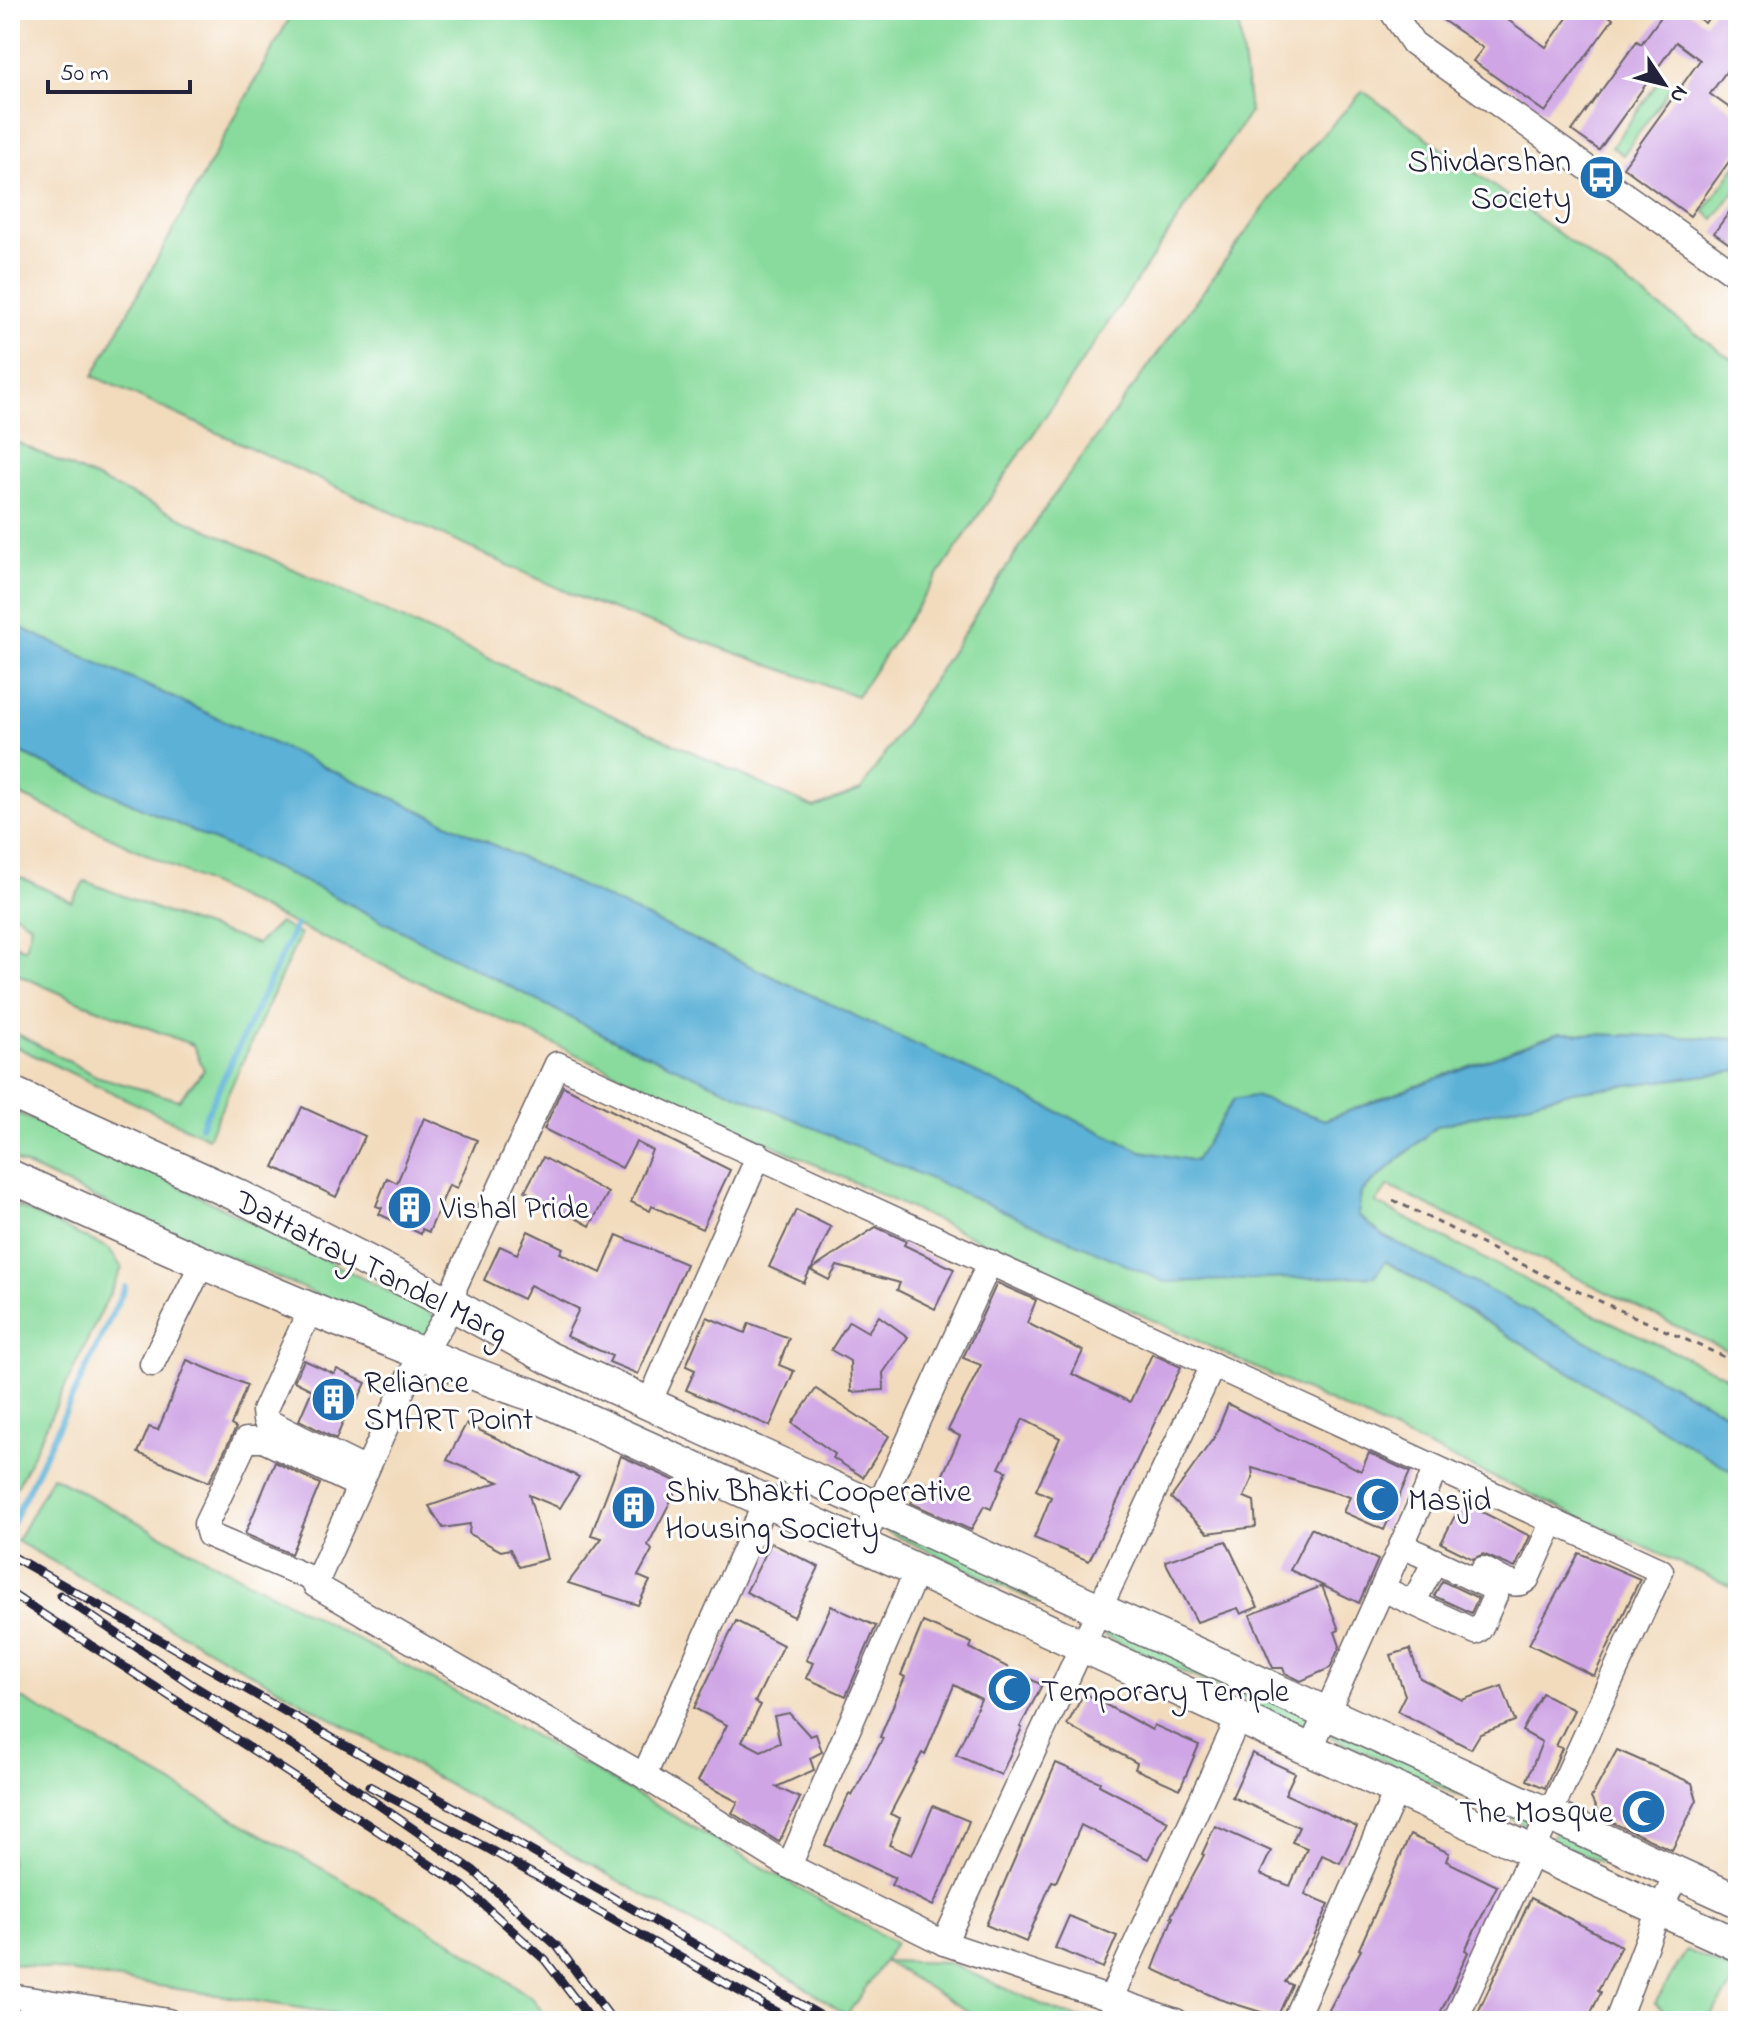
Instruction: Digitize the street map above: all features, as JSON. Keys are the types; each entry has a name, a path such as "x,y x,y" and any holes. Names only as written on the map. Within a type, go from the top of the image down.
{"main road":[{"name":"Dattatray Tandel Marg","path":"10,1092 239,1196 453,1305 549,1358 1738,1901"},
{"name":"Dattatray Tandel Marg","path":"10,1176 302,1307 489,1381 533,1395 1738,1945"}],"street":[{"path":"1391,10 1413,43 1738,276"},
{"path":"1176,2021 944,1943 789,1866 644,1776 315,1585 407,1380 453,1305 455,1286 557,1064 1661,1571 1455,2021"},
{"path":"649,1403 759,1155"},
{"path":"861,1545 990,1262"},
{"path":"152,1364 202,1264"},
{"path":"230,1458 302,1307"},
{"path":"302,1307 264,1411 265,1420 362,1478"},
{"path":"944,1943 1213,1365"},
{"path":"317,1581 209,1535 206,1524 246,1440 263,1440 362,1478"},
{"path":"1310,1750 1436,1468"},
{"path":"644,1776 766,1501"},
{"path":"1406,1540 1514,1585 1527,1579 1553,1521"},
{"path":"1383,1589 1470,1630 1480,1629 1495,1590 1435,1561 1406,1540"},
{"path":"1413,1603 1435,1561"},
{"path":"789,1866 917,1570"},
{"path":"1110,2000 1239,1717"},
{"path":"1294,2021 1397,1789"},
{"path":"1617,2021 1677,1873"},
{"path":"10,1996 168,2021"}],"path":[{"path":"1393,1200 1564,1285 1738,1363"}],"green space":[{"path":"294,10 1237,10 1250,112 857,696 580,598 93,376"},
{"path":"1661,78 1672,86 1623,155 1612,147"},
{"path":"1363,91 1738,364 1738,1039 1559,1033 1324,1120 1254,1096 1195,1161 1141,1151 447,823 10,623 10,439 814,808 861,790 1052,498 1296,164"},
{"path":"1738,163 1738,186 1714,219 1704,211"},
{"path":"10,748 321,889 618,1042 1271,1278 1374,1276 1385,1261 1738,1475 1738,1590 313,933 10,790"},
{"path":"10,872 72,902 85,881 257,944 279,923 300,935 208,1138 10,1044 10,1030 96,1076 179,1100 204,1070 193,1045 80,1002 10,971 10,942 25,949 31,925 10,910"},
{"path":"1738,1071 1738,1356 1388,1186 1376,1203 1564,1300 1738,1382 1738,1419 1383,1236 1358,1215 1361,1193 1437,1126 1565,1093"},
{"path":"10,1110 149,1171 430,1312 437,1321 430,1336 417,1337 129,1214 10,1158"},
{"path":"10,1203 108,1248 122,1268 18,1485 10,1492"},
{"path":"52,1476 487,1709 895,1943 847,2015 789,1977 17,1541"},
{"path":"884,1519 1077,1605 1071,1618 878,1527"},
{"path":"1109,1622 1312,1715 1303,1727 1104,1636"},
{"path":"10,1692 452,1942 533,1999 550,2021 384,2021 10,1963"},
{"path":"1336,1725 1531,1815 1525,1825 1331,1737"},
{"path":"1557,1826 1664,1874 1658,1889 1551,1840"},
{"path":"1687,1950 1738,1974 1706,2021 1675,2021 1655,2003"},
{"path":"884,1961 948,1963 1061,2013 1096,2021 984,2021"}],"water":[{"path":"10,623 447,823 1141,1151 1195,1161 1233,1100 1254,1096 1325,1120 1559,1033 1738,1039 1738,1071 1565,1093 1437,1126 1361,1192 1358,1215 1383,1236 1738,1419 1738,1475 1386,1261 1374,1276 1165,1282 618,1042 320,889 10,748"}],"building":[{"path":"1428,10 1494,10 1546,47 1573,10 1601,10 1613,19 1545,112 1473,61 1483,48"},
{"path":"1666,10 1687,10 1705,23 1714,10 1738,10 1738,55 1710,94 1738,114 1738,149 1690,216 1623,167 1700,60 1676,42 1599,150 1572,131 1637,41 1641,44"},
{"path":"1738,200 1738,250 1714,233"},
{"path":"563,1086 730,1170 702,1229 652,1206 650,1211 631,1202 652,1150 636,1142 622,1168 544,1129"},
{"path":"302,1107 365,1136 336,1197 274,1167"},
{"path":"424,1118 477,1140 457,1188 449,1185 429,1232 422,1229 421,1234 379,1214 382,1208 376,1206 387,1178 397,1183"},
{"path":"543,1157 608,1193 590,1226 525,1191"},
{"path":"796,1210 831,1227 811,1270 876,1227 906,1241 904,1245 954,1269 935,1309 897,1290 900,1283 837,1266 829,1280 810,1270 804,1283 769,1267"},
{"path":"528,1231 563,1248 560,1253 601,1273 617,1235 686,1264 638,1374 609,1362 612,1356 566,1336 579,1309 530,1285 523,1299 484,1280 500,1246 517,1254"},
{"path":"997,1283 1036,1300 1027,1323 1083,1351 1072,1374 1130,1402 1152,1354 1181,1367 1089,1561 1034,1538 1051,1497 1036,1490 1060,1438 1023,1419 999,1468 1007,1471 991,1509 984,1506 971,1530 911,1503 922,1481 937,1488 960,1436 948,1430 981,1365 963,1358"},
{"path":"879,1316 908,1337 883,1373 884,1390 851,1392 850,1361 831,1350 849,1321 868,1332"},
{"path":"707,1317 745,1333 749,1323 789,1338 779,1365 794,1371 770,1426 686,1390 695,1370 686,1366"},
{"path":"187,1360 247,1385 231,1425 236,1428 209,1482 138,1453 149,1427 158,1430"},
{"name":"Reliance SMART Point","path":"304,1360 334,1374 337,1369 366,1383 353,1410 349,1408 336,1439 299,1420 312,1390 294,1381"},
{"path":"816,1389 889,1436 863,1477 833,1458 835,1454 792,1423"},
{"path":"1228,1404 1361,1471 1369,1453 1410,1472 1384,1530 1343,1512 1350,1497 1252,1468 1253,1477 1244,1497 1254,1501 1256,1527 1208,1533 1171,1498 1215,1436"},
{"path":"466,1424 579,1477 560,1508 529,1495 547,1559 519,1567 510,1549 501,1551 469,1534 470,1524 443,1528 429,1506 499,1482 447,1460"},
{"name":"Shiv Bhakti Cooperative Housing Society","path":"621,1456 680,1483 648,1545 652,1550 638,1576 650,1581 638,1605 568,1583 602,1538 591,1535"},
{"path":"275,1462 320,1484 291,1554 245,1534"},
{"path":"1462,1502 1530,1536 1515,1568 1483,1554 1473,1559 1441,1543"},
{"path":"1311,1528 1378,1560 1359,1603 1290,1570"},
{"path":"1226,1541 1258,1607 1241,1614 1238,1608 1197,1622 1165,1561"},
{"path":"771,1543 819,1567 794,1617 746,1592"},
{"path":"1579,1553 1640,1579 1594,1676 1529,1644"},
{"path":"1442,1581 1478,1598 1471,1613 1434,1596"},
{"path":"1322,1586 1339,1630 1335,1632 1340,1646 1330,1668 1301,1681 1285,1673 1283,1668 1273,1668 1250,1615"},
{"path":"831,1606 876,1626 846,1696 806,1678 813,1663 806,1660"},
{"path":"736,1621 783,1645 755,1702 761,1705 742,1741 761,1751 780,1743 774,1716 789,1713 810,1736 816,1734 822,1752 810,1758 814,1770 776,1787 800,1798 779,1842 732,1813 738,1802 698,1781 727,1725 694,1708"},
{"path":"923,1622 972,1643 970,1648 1042,1685 1020,1727 1001,1775 956,1755 981,1699 954,1685 925,1755 922,1753 890,1814 900,1818 889,1845 912,1855 933,1806 969,1821 933,1906 891,1885 895,1878 825,1845 849,1794 852,1796 883,1738 880,1737 905,1677 901,1675"},
{"path":"1410,1649 1420,1678 1462,1700 1502,1686 1515,1721 1480,1734 1471,1749 1397,1711 1405,1695 1391,1655"},
{"path":"1084,1693 1152,1730 1154,1725 1199,1745 1180,1789 1135,1769 1137,1763 1067,1725"},
{"path":"1542,1693 1574,1710 1556,1746 1562,1748 1545,1788 1527,1780 1542,1742 1522,1731"},
{"name":"The Mosque","path":"1617,1750 1692,1783 1697,1800 1672,1850 1600,1817 1591,1798"},
{"path":"1252,1753 1295,1773 1285,1794 1357,1827 1340,1863 1322,1855 1305,1894 1329,1904 1313,1939 1285,1982 1292,1985 1277,2017 1219,1999 1153,1969 1171,1916 1204,1855 1215,1826 1271,1851 1260,1874 1290,1886 1307,1848 1292,1842 1299,1827 1232,1797"},
{"path":"1056,1763 1100,1782 1099,1785 1168,1821 1148,1859 1081,1825 1056,1882 1052,1881 1026,1942 986,1925"},
{"path":"1410,1835 1449,1853 1446,1861 1497,1886 1465,1950 1468,1952 1449,1995 1436,2021 1323,2021 1361,1950"},
{"path":"1531,1898 1621,1946 1598,1990 1601,1992 1587,2021 1474,2021"},
{"path":"1069,1916 1117,1936 1103,1968 1055,1948"}],"waterway":[{"path":"201,1126 296,925"},
{"path":"10,1528 125,1287"}],"railway":[{"path":"10,1555 830,2021"},
{"path":"10,1593 463,1886 545,1960 592,2021"},
{"path":"60,1595 194,1686 304,1753 474,1871 557,1946 613,2021"},
{"path":"369,1786 487,1848 792,2021"}],"place":[{"name":"Shivdarshan Society","path":"1602,178"},
{"name":"Vishal Pride","path":"409,1207"},
{"name":"Reliance SMART Point","path":"333,1399"},
{"name":"Masjid","path":"1377,1499"},
{"name":"Shiv Bhakti Cooperative Housing Society","path":"634,1508"},
{"name":"Temporary Temple","path":"1010,1690"},
{"name":"The Mosque","path":"1644,1811"}]}
